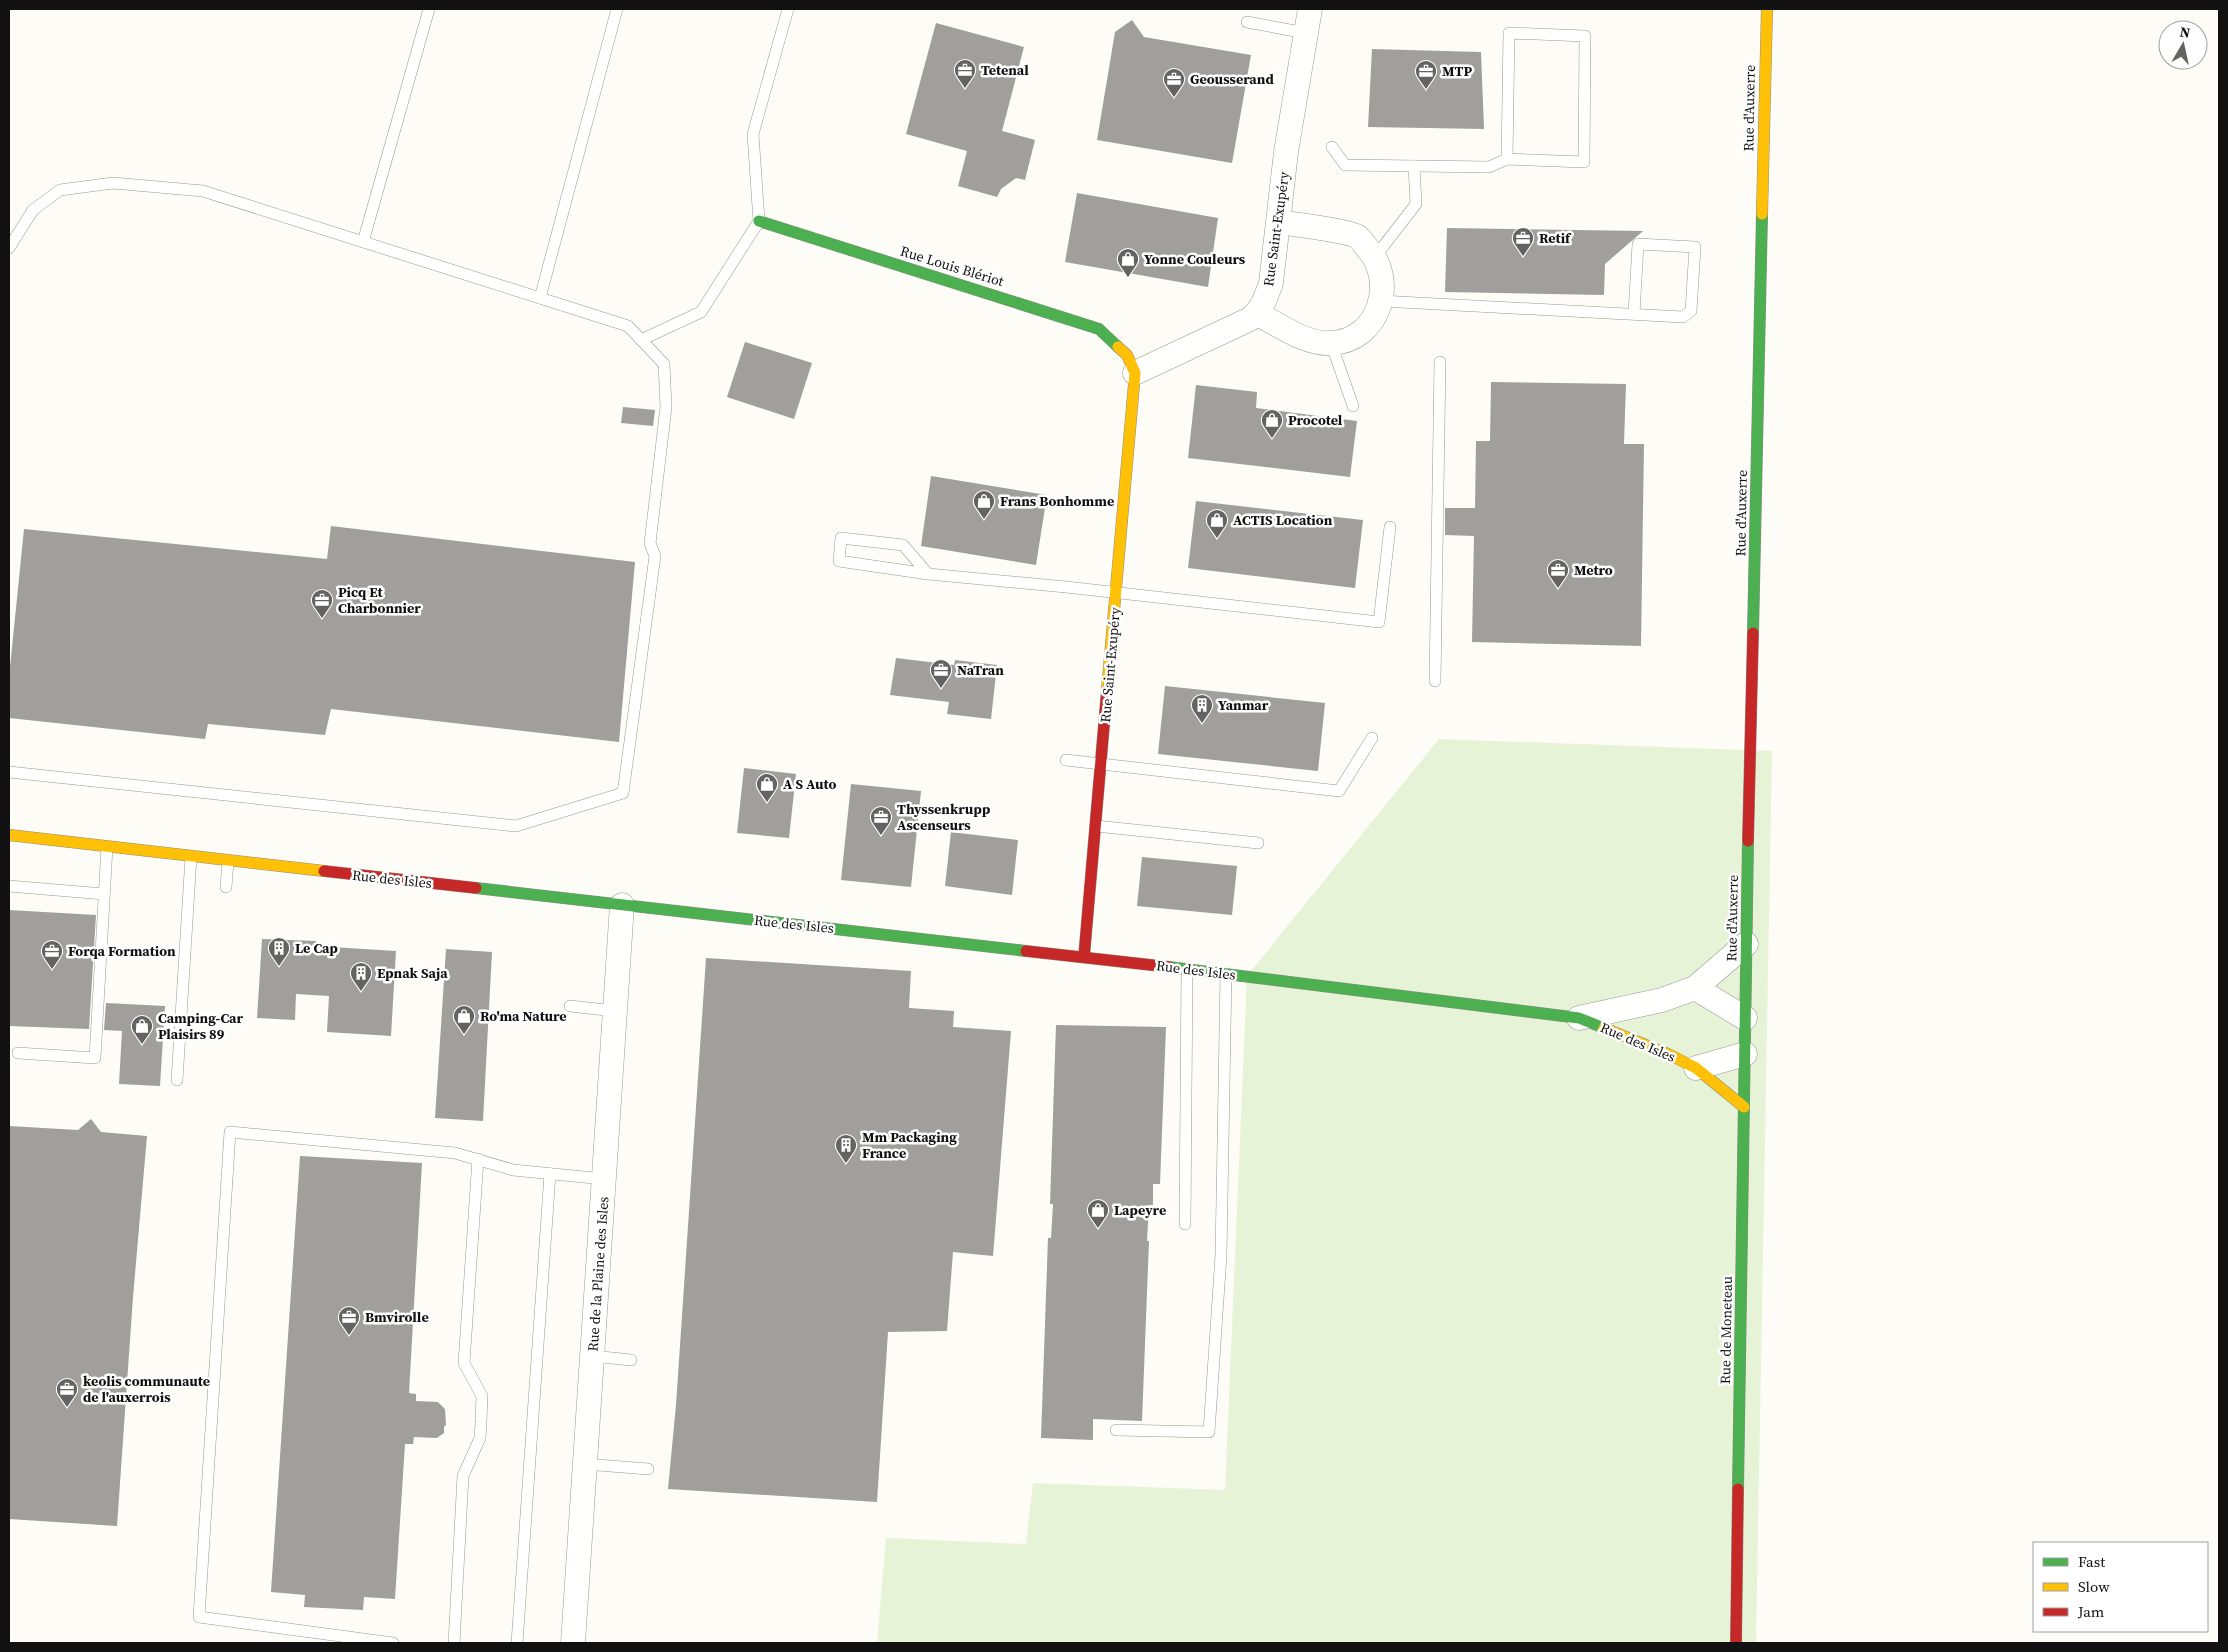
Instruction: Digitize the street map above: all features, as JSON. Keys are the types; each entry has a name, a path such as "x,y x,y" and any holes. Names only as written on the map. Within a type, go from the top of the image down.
{"street":[{"name":"Rue Saint-Exupéry","path":"1266,318 1265,300 1271,283 1286,152 1310,9"},
{"name":"Rue d'Auxerre","path":"1745,1018 1766,9"},
{"name":"Rue Louis Blériot","path":"759,221 1075,320 1099,330 1131,364"},
{"path":"1131,364 1250,319 1266,318 1310,341 1331,343 1347,339 1362,331 1374,318 1382,301 1382,278 1375,256 1357,237 1279,222"},
{"name":"Rue Saint-Exupéry","path":"1084,957 1116,593 1131,364"},
{"name":"Rue des Isles","path":"9,835 1187,969 1579,1018 1668,1054 1696,1068 1744,1107"},
{"name":"Rue de la Plaine des Isles","path":"573,1643 622,905"},
{"name":"Rue des Isles","path":"1579,1018 1662,1000 1696,988 1746,944"},
{"path":"1696,988 1745,1018"},
{"name":"Rue de Moneteau","path":"1736,1643 1745,1018"},
{"path":"1696,1068 1745,1054"}],"lane":[{"path":"363,242 429,9"},
{"path":"540,298 617,9"},
{"path":"641,340 701,312 759,221 753,134 788,9"},
{"path":"1247,22 1306,32"},
{"path":"1332,147 1345,165 1490,167 1507,159 1584,162 1585,36 1509,33 1507,159"},
{"path":"1375,256 1416,204 1414,166"},
{"path":"9,248 33,210 60,190 112,183 203,191 628,326 664,364 666,407 650,543 655,556 623,793 516,826 9,772"},
{"path":"1382,301 1683,317 1691,311 1695,247 1638,244 1634,314"},
{"path":"1331,343 1353,406"},
{"path":"1435,681 1440,362"},
{"path":"928,574 903,544 841,538 839,561 928,574 1379,622 1390,527"},
{"path":"1066,760 1339,790 1372,738"},
{"path":"1096,826 1258,843"},
{"path":"18,1053 96,1058 107,846"},
{"path":"177,1080 191,857"},
{"path":"226,886 228,861"},
{"path":"9,886 104,894"},
{"path":"1185,1224 1187,969"},
{"path":"1116,1430 1209,1432 1221,1255 1226,974"},
{"path":"570,1006 615,1011"},
{"path":"393,1643 200,1617 230,1132 455,1152 513,1170 604,1179"},
{"path":"454,1643 463,1476 480,1438 481,1422 482,1396 464,1363 478,1159"},
{"path":"517,1643 550,1174"},
{"path":"592,1356 631,1360"},
{"path":"585,1464 648,1469"}],"green space":[{"path":"1439,739 1772,751 1756,1643 877,1643 886,1538 1026,1544 1033,1483 1225,1490 1247,976"}],"building":[{"name":"Geousserand","path":"1132,20 1144,37 1251,55 1232,163 1097,140 1115,32"},
{"name":"Tetenal","path":"936,23 1024,47 1002,131 1035,140 1025,180 1016,178 1001,189 997,197 958,186 967,151 906,134"},
{"name":"MTP","path":"1372,49 1481,52 1484,129 1368,127"},
{"path":"1077,193 1218,218 1208,287 1065,262"},
{"name":"Retif","path":"1447,228 1643,231 1605,264 1604,295 1445,292"},
{"path":"745,342 812,363 794,419 727,397"},
{"name":"Metro","path":"1491,382 1626,384 1624,444 1644,444 1641,646 1472,642 1474,536 1445,535 1445,508 1475,508 1476,441 1490,441"},
{"name":"Procotel","path":"1196,385 1257,392 1256,408 1357,421 1350,477 1188,458"},
{"path":"623,407 655,410 653,426 621,423"},
{"name":"Frans Bonhomme","path":"931,476 1047,495 1036,565 921,546"},
{"path":"1196,501 1363,520 1355,588 1188,568"},
{"name":"Picq Et Charbonnier","path":"331,526 635,562 619,742 331,709 325,735 208,724 205,739 9,718 9,677 24,529 327,559"},
{"name":"NaTran","path":"896,658 954,665 955,660 997,665 991,719 947,714 949,702 890,695"},
{"path":"1165,686 1325,703 1318,771 1158,754"},
{"name":"A S Auto","path":"744,768 796,774 789,838 737,833"},
{"name":"Thyssenkrupp Ascenseurs","path":"851,784 921,791 911,887 841,880"},
{"path":"951,832 1018,840 1012,895 945,886"},
{"path":"1142,857 1237,866 1232,915 1137,906"},
{"name":"Forqa Formation","path":"9,910 96,915 89,1029 9,1026"},
{"path":"262,939 316,941 316,946 396,951 391,1036 327,1032 329,996 296,994 295,1020 257,1018"},
{"name":"Ro'ma Nature","path":"446,949 492,952 483,1121 435,1118"},
{"name":"Mm Packaging France","path":"706,958 911,971 909,1008 954,1011 953,1027 1011,1031 993,1256 953,1252 947,1331 888,1332 877,1502 668,1489 676,1405"},
{"name":"Camping-Car Plaisirs 89","path":"106,1003 165,1006 160,1086 119,1084 122,1031 104,1030"},
{"name":"Lapeyre","path":"1056,1025 1166,1027 1160,1184 1153,1184 1153,1205 1149,1205 1142,1421 1093,1419 1093,1440 1041,1438 1048,1238 1051,1238 1053,1204 1050,1204"},
{"name":"keolis communaute de l'auxerrois","path":"91,1119 101,1132 147,1136 133,1297 117,1526 9,1519 9,1126 78,1130"},
{"name":"Bmvirolle","path":"300,1156 422,1163 409,1393 416,1394 416,1401 438,1402 445,1409 446,1425 444,1433 437,1438 414,1437 413,1444 405,1444 395,1599 364,1597 363,1610 304,1607 305,1595 271,1592"}],"traffic: fast":[{"path":"1753,633 1762,214"},
{"path":"759,221 1099,329 1118,347"},
{"path":"1738,1489 1748,841"},
{"path":"476,888 1026,951"},
{"path":"1169,967 1579,1018 1604,1028"}],"traffic: slow":[{"path":"1762,214 1767,9"},
{"path":"1107,690 1135,373 1127,355 1118,347"},
{"path":"9,835 324,871"},
{"path":"1604,1028 1668,1054 1696,1068 1744,1107"}],"traffic: jam":[{"path":"1748,841 1753,633"},
{"path":"1084,957 1107,690"},
{"path":"324,871 476,888"},
{"path":"1026,951 1169,967"},
{"path":"1736,1643 1738,1489"}],"place":[{"name":"Tetenal","path":"965,89"},
{"name":"MTP","path":"1426,90"},
{"name":"Geousserand","path":"1174,98"},
{"name":"Retif","path":"1523,257"},
{"name":"Yonne Couleurs","path":"1128,278"},
{"name":"Procotel","path":"1272,439"},
{"name":"Frans Bonhomme","path":"984,520"},
{"name":"ACTIS Location","path":"1217,539"},
{"name":"Metro","path":"1558,589"},
{"name":"Picq Et Charbonnier","path":"322,619"},
{"name":"NaTran","path":"941,689"},
{"name":"Yanmar","path":"1202,724"},
{"name":"A S Auto","path":"767,803"},
{"name":"Thyssenkrupp Ascenseurs","path":"881,836"},
{"name":"Le Cap","path":"279,967"},
{"name":"Forqa Formation","path":"52,970"},
{"name":"Epnak Saja","path":"361,992"},
{"name":"Ro'ma Nature","path":"464,1035"},
{"name":"Camping-Car Plaisirs 89","path":"142,1045"},
{"name":"Mm Packaging France","path":"846,1164"},
{"name":"Lapeyre","path":"1098,1229"},
{"name":"Bmvirolle","path":"349,1336"},
{"name":"keolis communaute de l'auxerrois","path":"67,1408"}]}
